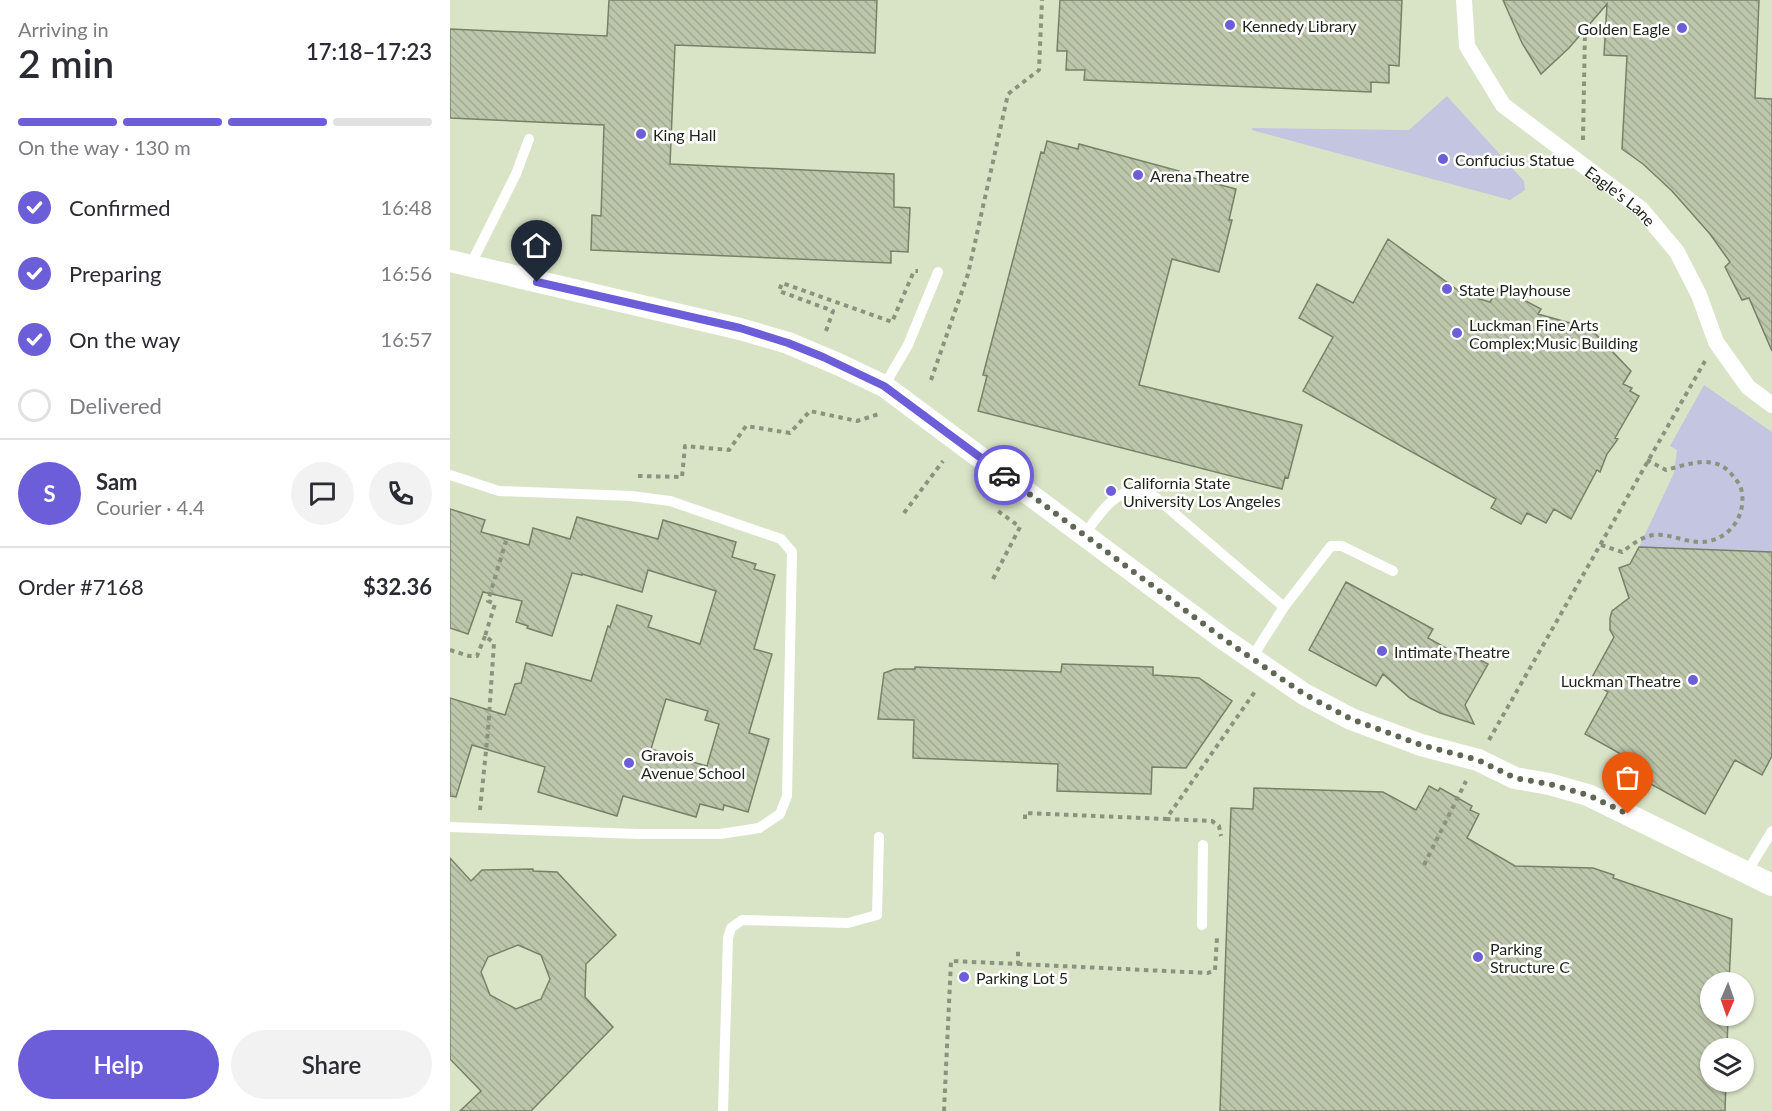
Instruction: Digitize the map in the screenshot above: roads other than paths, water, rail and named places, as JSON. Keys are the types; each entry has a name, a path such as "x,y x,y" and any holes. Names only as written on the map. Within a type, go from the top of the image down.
{"street":[{"name":"Eagle's Lane","path":"1464,0 1467,46 1503,105 1641,209 1677,252 1699,295 1716,342 1748,387 1772,405"},
{"path":"460,263 740,328 788,343 840,365 884,386 1251,659 1304,694 1351,719 1421,745 1478,760 1515,778 1549,784 1588,795 1772,885"}],"lane":[{"path":"460,263 516,174 529,140"},
{"path":"884,386 908,345 938,272"},
{"path":"450,476 499,491 631,496 670,501 782,539 792,552 787,796 780,814 759,828 720,834 638,834 450,827"},
{"path":"1084,535 1102,510 1124,493 1138,491 1154,496 1284,607"},
{"path":"1251,659 1284,607 1331,546 1342,546 1393,572"},
{"path":"1747,872 1772,831"},
{"path":"723,1111 728,939 731,928 742,920 848,923 877,915 879,837"},
{"path":"1202,925 1203,845"}],"place":[{"name":"Kennedy Library","path":"1230,25"},
{"name":"Golden Eagle","path":"1682,28"},
{"name":"King Hall","path":"641,134"},
{"name":"Confucius Statue","path":"1443,159"},
{"name":"Arena Theatre","path":"1138,175"},
{"name":"State Playhouse","path":"1447,289"},
{"name":"Luckman Fine Arts Complex;Music Building","path":"1457,333"},
{"name":"California State University Los Angeles","path":"1111,491"},
{"name":"Intimate Theatre","path":"1382,651"},
{"name":"Luckman Theatre","path":"1693,680"},
{"name":"Gravois Avenue School","path":"629,763"},
{"name":"Parking Structure C","path":"1478,957"},
{"name":"Parking Lot 5","path":"964,977"}]}
